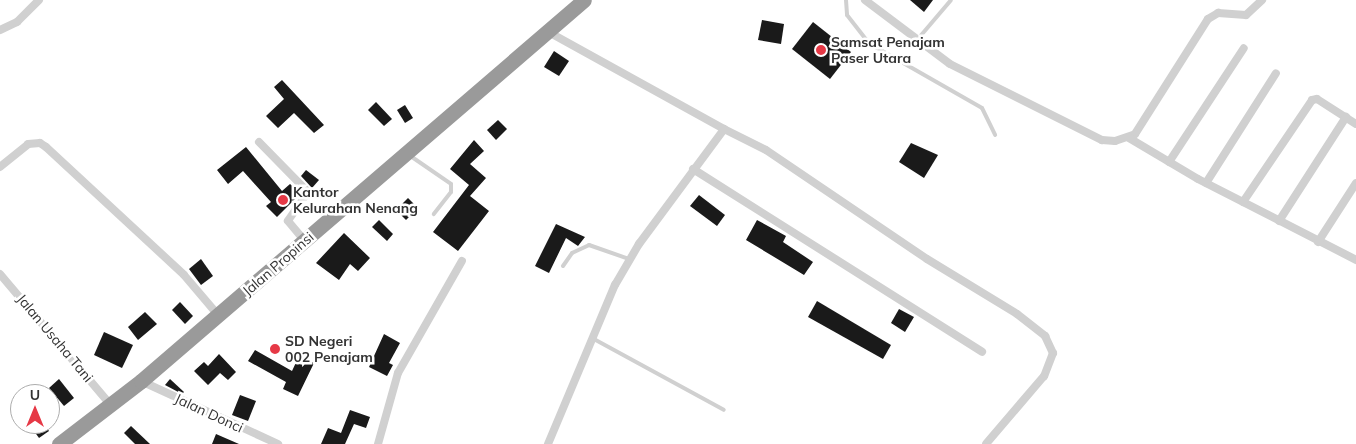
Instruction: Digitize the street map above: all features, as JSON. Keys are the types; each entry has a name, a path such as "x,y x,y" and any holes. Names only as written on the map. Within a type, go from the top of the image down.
{"highway":[{"name":"Jalan Propinsi","path":"59,444 109,403 141,381 584,0"}],"street":[{"path":"0,30 16,22 39,0"},
{"path":"866,0 950,64 1102,140 1129,138 1135,134 1208,19 1218,13 1246,15 1262,0"},
{"path":"548,32 724,129 766,150 927,259 1017,314 1045,336 1053,353 1044,376 986,444"},
{"path":"1169,162 1244,48"},
{"path":"1206,183 1276,73"},
{"path":"1243,202 1312,100 1317,99 1356,124"},
{"path":"1279,221 1346,118"},
{"path":"548,444 592,338 630,259 724,129"},
{"path":"1129,138 1206,183 1356,260"},
{"path":"259,142 308,192 288,221 305,241"},
{"path":"0,167 28,144 40,143 46,147 166,258 218,315"},
{"path":"694,169 982,352"},
{"path":"1318,242 1356,183"},
{"path":"378,444 398,373 462,261"},
{"name":"Jalan Usaha Tani","path":"0,274 109,403"},
{"name":"Jalan Donci","path":"141,381 278,444"}],"lane":[{"path":"846,0 847,15 870,44 982,108 995,135"},
{"path":"917,40 951,0"},
{"path":"407,154 451,184 451,192 434,214"},
{"path":"563,266 572,254 589,245 630,259"},
{"path":"592,338 724,410"}],"building":[{"path":"910,0 933,0 924,12"},
{"path":"762,20 784,24 781,44 758,40"},
{"name":"Samsat Penajam Paser Utara","path":"813,22 851,52 830,79 792,49"},
{"path":"554,51 569,61 559,76 544,67"},
{"path":"282,80 324,125 314,133 294,113 278,128 266,116 284,99 274,87"},
{"path":"376,102 392,119 384,126 368,110"},
{"path":"405,105 413,118 405,123 397,110"},
{"path":"498,120 507,129 496,140 487,130"},
{"path":"474,140 484,151 470,164 486,178 470,196 489,211 458,251 433,232 469,185 450,169"},
{"path":"911,143 938,155 924,178 899,162"},
{"path":"246,147 282,191 290,184 301,193 277,217 266,206 271,202 243,171 228,184 217,170"},
{"path":"306,170 319,180 312,188 301,176"},
{"path":"699,195 725,215 717,226 690,206"},
{"path":"408,198 418,208 406,220 396,210"},
{"path":"379,220 393,234 387,241 372,227"},
{"path":"757,220 786,236 783,242 813,262 804,275 746,240"},
{"path":"556,224 585,237 578,246 566,238 549,273 535,266"},
{"path":"344,233 370,258 358,271 350,264 339,280 316,263"},
{"path":"201,259 213,276 201,285 189,269"},
{"path":"817,301 891,345 883,359 808,317"},
{"path":"180,302 193,316 185,324 172,310"},
{"path":"899,309 914,317 905,332 891,323"},
{"path":"145,312 157,324 138,340 128,327"},
{"path":"104,332 133,345 122,368 94,355"},
{"path":"384,334 400,343 389,363 393,365 387,376 369,367"},
{"path":"255,350 292,371 299,356 314,363 298,396 283,389 286,382 248,361"},
{"path":"219,354 236,372 228,380 220,373 208,385 194,371 204,362 208,366"},
{"path":"59,379 74,398 64,406 60,401 60,384 53,384"},
{"path":"170,379 184,392 182,394 165,385"},
{"path":"240,395 256,401 248,421 232,415"},
{"path":"350,410 370,417 366,428 354,424 345,444 321,444 328,428 341,433"},
{"path":"131,426 150,444 135,444 124,433"},
{"path":"36,434 45,434 39,438"},
{"path":"216,434 239,444 212,444"}],"place":[{"name":"Samsat Penajam Paser Utara","path":"821,50"},
{"name":"Kantor Kelurahan Nenang","path":"283,200"},
{"name":"SD Negeri 002 Penajam","path":"275,349"}]}
